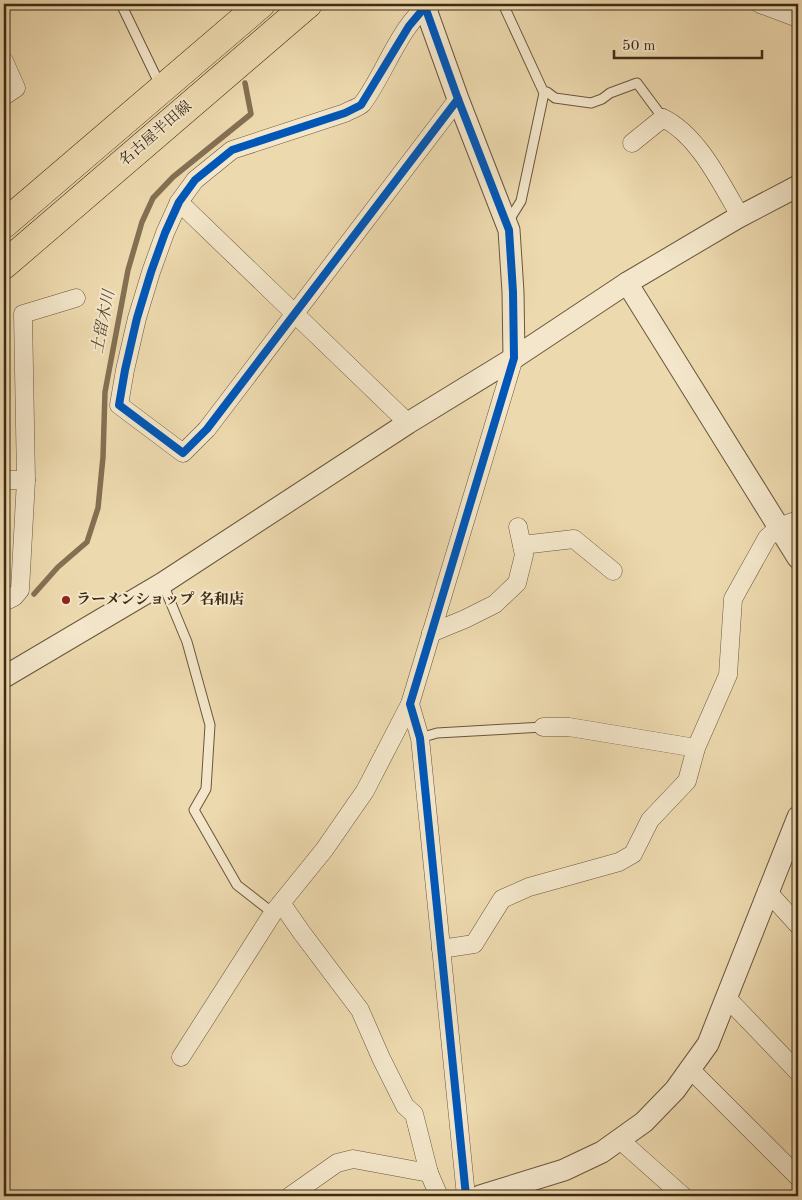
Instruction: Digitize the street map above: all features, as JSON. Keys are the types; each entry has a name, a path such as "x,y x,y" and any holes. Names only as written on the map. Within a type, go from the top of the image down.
{"main road":[{"name":"名古屋半田線","path":"4,265 308,4"},
{"name":"名古屋半田線","path":"4,224 162,89 255,6"}],"street":[{"path":"760,4 798,18"},
{"path":"427,5 409,26 361,105 345,113 232,150 195,180 179,202 164,233 137,318 119,406 183,453 207,430 458,99"},
{"path":"181,1057 277,908 324,850 365,791 410,704 514,358 513,292 507,224 458,99 427,5"},
{"path":"4,61 16,88 4,96"},
{"path":"632,143 663,118 672,122 711,165 740,216"},
{"path":"4,677 163,583 408,422 514,358 627,283 740,216 798,186"},
{"path":"179,202 408,422"},
{"path":"627,283 789,524 798,558"},
{"path":"4,602 14,597 20,590 26,480 23,314 76,298"},
{"path":"4,480 26,480"},
{"path":"440,949 474,944 502,899 529,887 619,862 633,854 650,820 687,781 696,748 728,675 733,598 767,538 789,524"},
{"path":"431,633 495,604 517,583 524,555 518,526"},
{"path":"522,545 574,539 613,571"},
{"path":"410,704 420,738 466,1196"},
{"path":"542,728 569,727 696,748"},
{"path":"480,1196 564,1170 602,1152 644,1122 675,1090 708,1044 798,816"},
{"path":"768,891 798,925"},
{"path":"277,908 302,933 360,1010 405,1106 414,1114 429,1172 439,1196"},
{"path":"726,997 798,1072"},
{"path":"689,1068 798,1177"},
{"path":"620,1140 683,1196"},
{"path":"290,1196 337,1163 353,1159 429,1172"}],"lane":[{"path":"121,4 162,89"},
{"path":"503,4 544,93 521,201 507,224"},
{"path":"544,93 547,92 555,98 591,103 602,99 610,93 637,83 663,118"},
{"path":"163,583 187,642 210,725 206,789 194,810 237,885 277,908"},
{"path":"420,738 437,733 542,728"}],"waterway":[{"name":"土留木川","path":"34,594 58,567 87,542 98,508 103,457 105,392 128,270 142,222 153,198 173,177 251,114 245,83"}],"cycle path":[{"path":"424,4 458,99 509,230 513,292 514,358 410,704 420,738 466,1196"},
{"path":"430,5 425,7 409,26 361,105 345,113 232,150 195,180 179,202 151,272 137,318 119,405 183,453 207,429 458,99"}],"place":[{"name":"ラーメンショップ 名和店","path":"66,600"}]}
